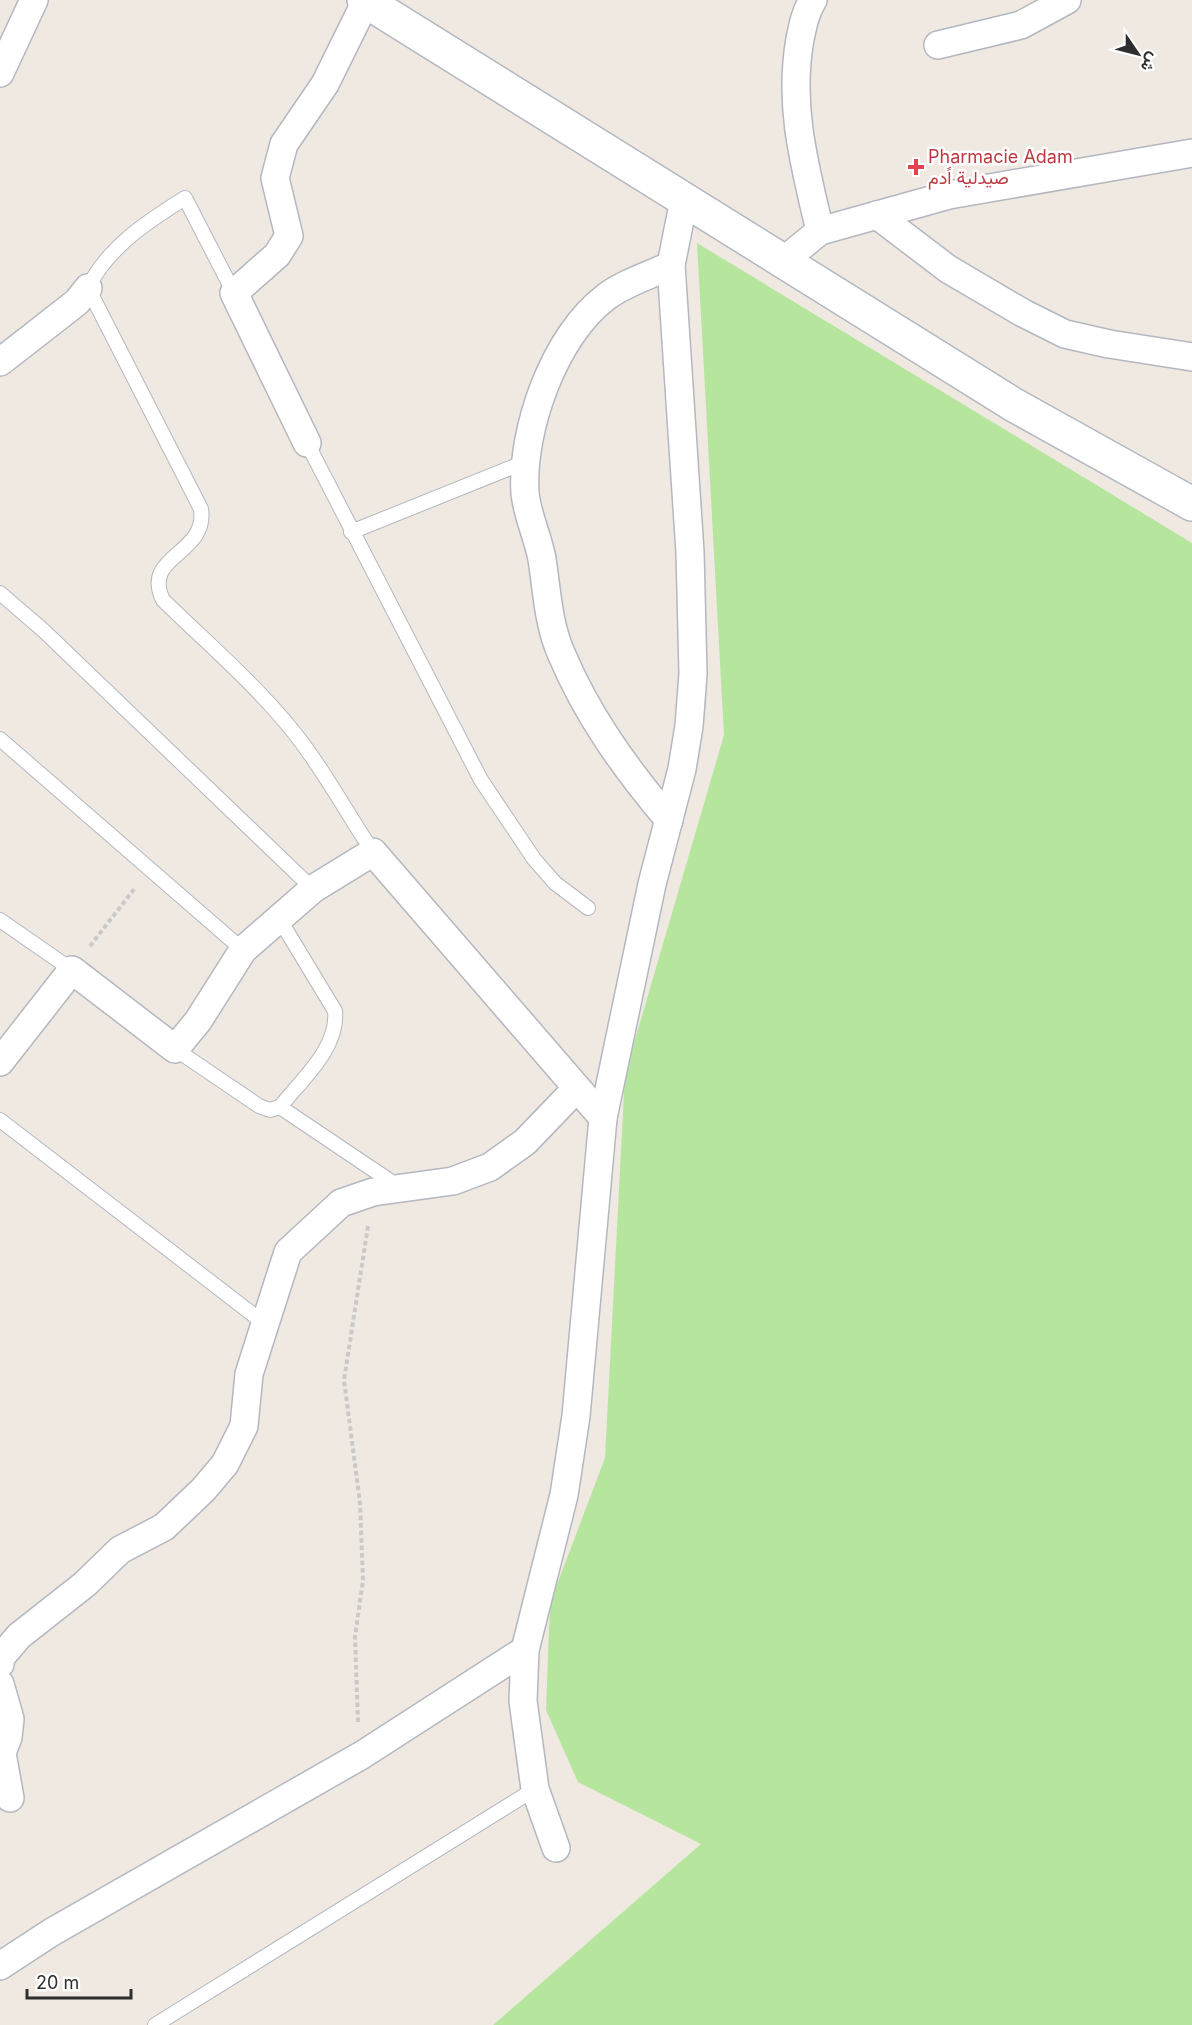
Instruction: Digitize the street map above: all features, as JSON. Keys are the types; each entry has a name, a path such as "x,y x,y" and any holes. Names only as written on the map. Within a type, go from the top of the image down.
{"street":[{"path":"0,73 34,0"},
{"path":"813,0 805,12 795,66 797,133 820,231"},
{"path":"938,45 1021,25 1067,0"},
{"path":"307,443 234,292 277,255 289,236 275,178 284,144 325,84 365,1 1014,405 1192,504"},
{"path":"782,262 820,231 949,195 1192,153"},
{"path":"556,1848 535,1788 523,1701 525,1650 564,1495 576,1416 603,1118 652,884 682,769 693,674 690,552 671,265 684,200"},
{"path":"877,215 948,268 1023,313 1065,334 1109,344 1192,357"},
{"path":"669,820 627,771 591,715 560,651 550,621 542,557 525,495 525,462 530,429 569,335 606,297 671,265"},
{"path":"0,362 77,302 88,288"},
{"path":"0,1062 72,970 175,1049 198,1021 243,950 313,889 373,852 603,1118"},
{"path":"0,1664 9,1638 85,1584 120,1550 164,1527 203,1490 225,1464 244,1426 249,1374 288,1252 341,1203 373,1192 403,1190 453,1181 490,1167 525,1142 576,1089"},
{"path":"0,1966 52,1932 362,1755 525,1650"},
{"path":"0,1684 9,1719 8,1737 2,1753 10,1798"}],"lane":[{"path":"234,292 185,198 119,246 100,265 88,288 201,509 203,521 196,535 159,573 156,581 163,600 262,696 292,730 322,769 373,852"},
{"path":"307,443 481,780 534,859 555,883 588,908"},
{"path":"351,532 525,462"},
{"path":"0,592 44,631 313,889"},
{"path":"0,739 243,950"},
{"path":"0,920 72,970"},
{"path":"175,1049 259,1106 270,1110 280,1107 332,1040 336,1024 335,1011 280,920"},
{"path":"280,1107 403,1190"},
{"path":"0,1120 264,1323"},
{"path":"155,2025 535,1788"}],"path":[{"path":"72,970 150,868"},
{"path":"362,1755 358,1720 355,1637 363,1580 360,1503 344,1380 373,1192"}],"green space":[{"path":"697,243 1192,543 1192,2025 493,2025 701,1844 578,1782 546,1710 550,1603 605,1458 625,1074 724,735"}],"place":[{"name":"Pharmacie Adam صيدلية اًدم","path":"916,167"}]}
